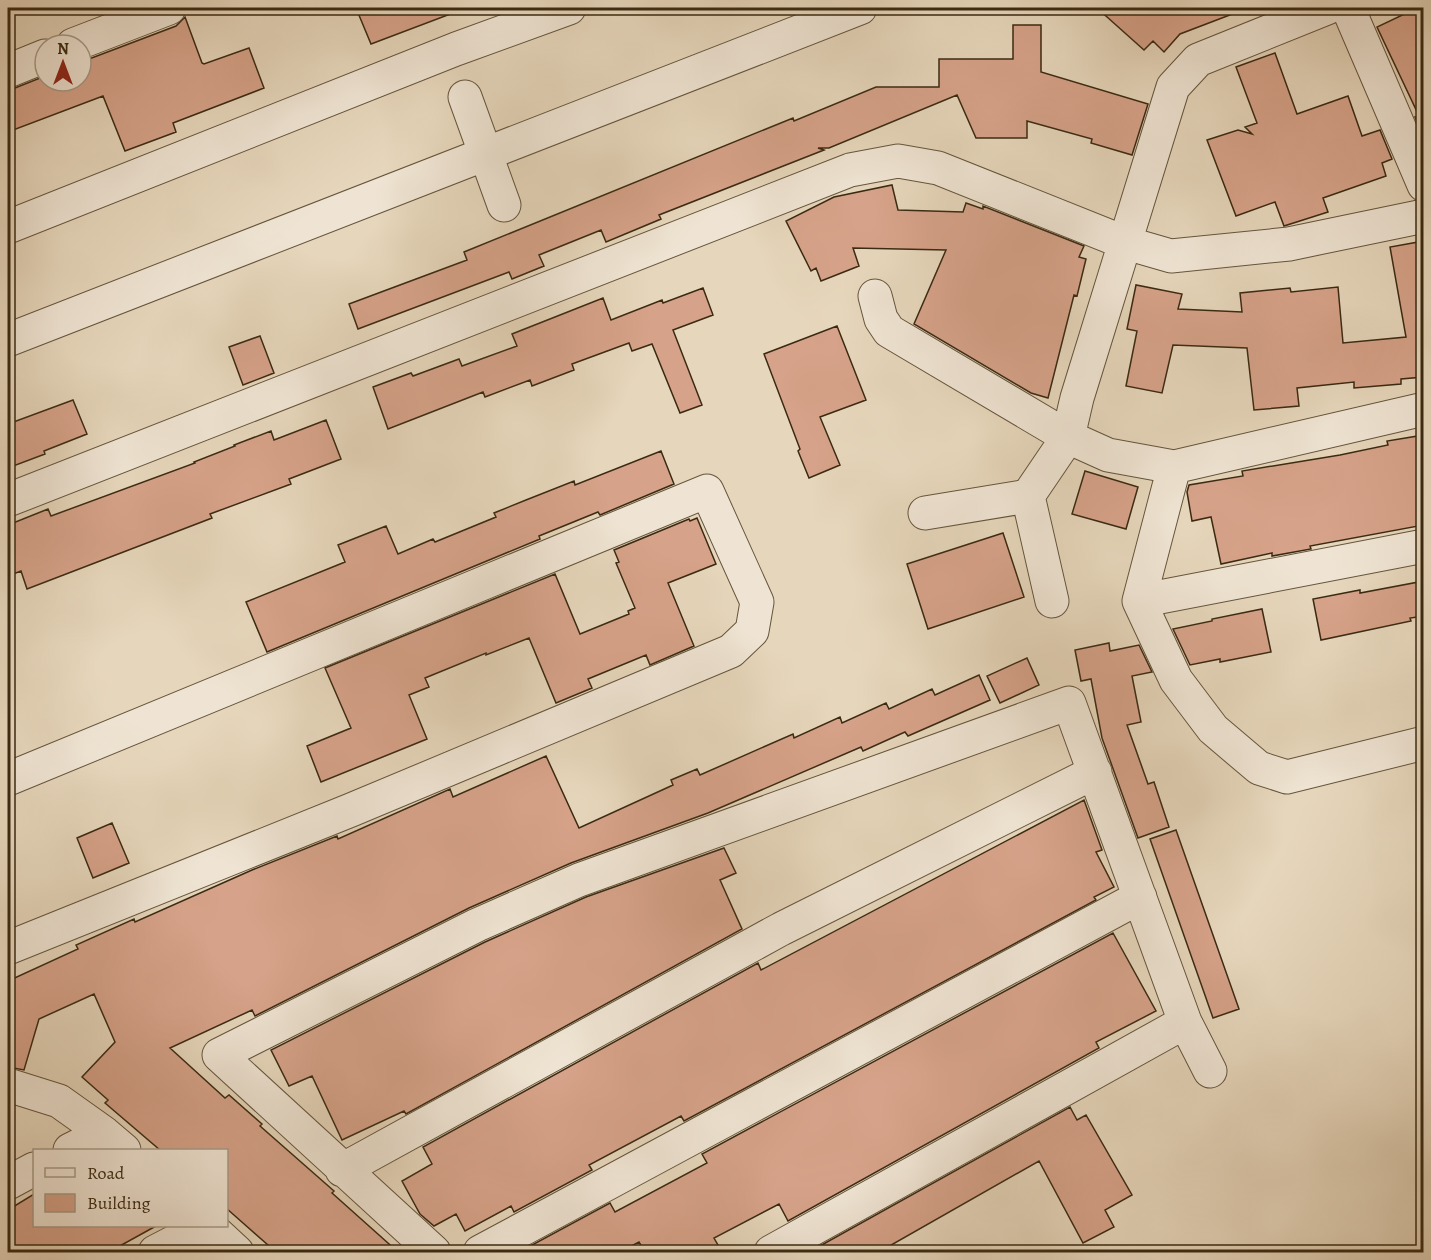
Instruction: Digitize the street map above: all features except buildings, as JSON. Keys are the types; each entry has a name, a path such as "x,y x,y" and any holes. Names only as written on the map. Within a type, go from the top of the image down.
{"street":[{"path":"93,37 169,8"},
{"path":"8,227 456,49 569,8"},
{"path":"8,340 860,8"},
{"path":"925,513 1028,496 1068,437 1077,398 1173,87 1197,60 1327,8"},
{"path":"1348,8 1424,185"},
{"path":"8,71 33,61"},
{"path":"465,97 504,205"},
{"path":"8,500 850,170 898,161 938,168 1126,243 1171,256 1289,244 1424,216"},
{"path":"875,296 881,319 889,331 1068,437 1108,455 1174,467 1424,409"},
{"path":"1174,467 1139,601 1176,680 1213,729 1259,768 1287,777 1424,743"},
{"path":"8,779 706,491 757,602 752,631 731,651 340,815 8,948"},
{"path":"1028,496 1052,601"},
{"path":"1139,601 1424,546"},
{"path":"434,1252 219,1055 477,925 579,880 1070,703 1185,1022 1210,1071"},
{"path":"342,1170 781,928 1095,772"},
{"path":"480,1252 1140,897"},
{"path":"771,1252 1185,1022"},
{"path":"8,1085 58,1101 114,1142"},
{"path":"76,1149 114,1142"},
{"path":"8,1183 33,1170"},
{"path":"155,1252 205,1227"},
{"path":"208,1227 237,1252"}]}
